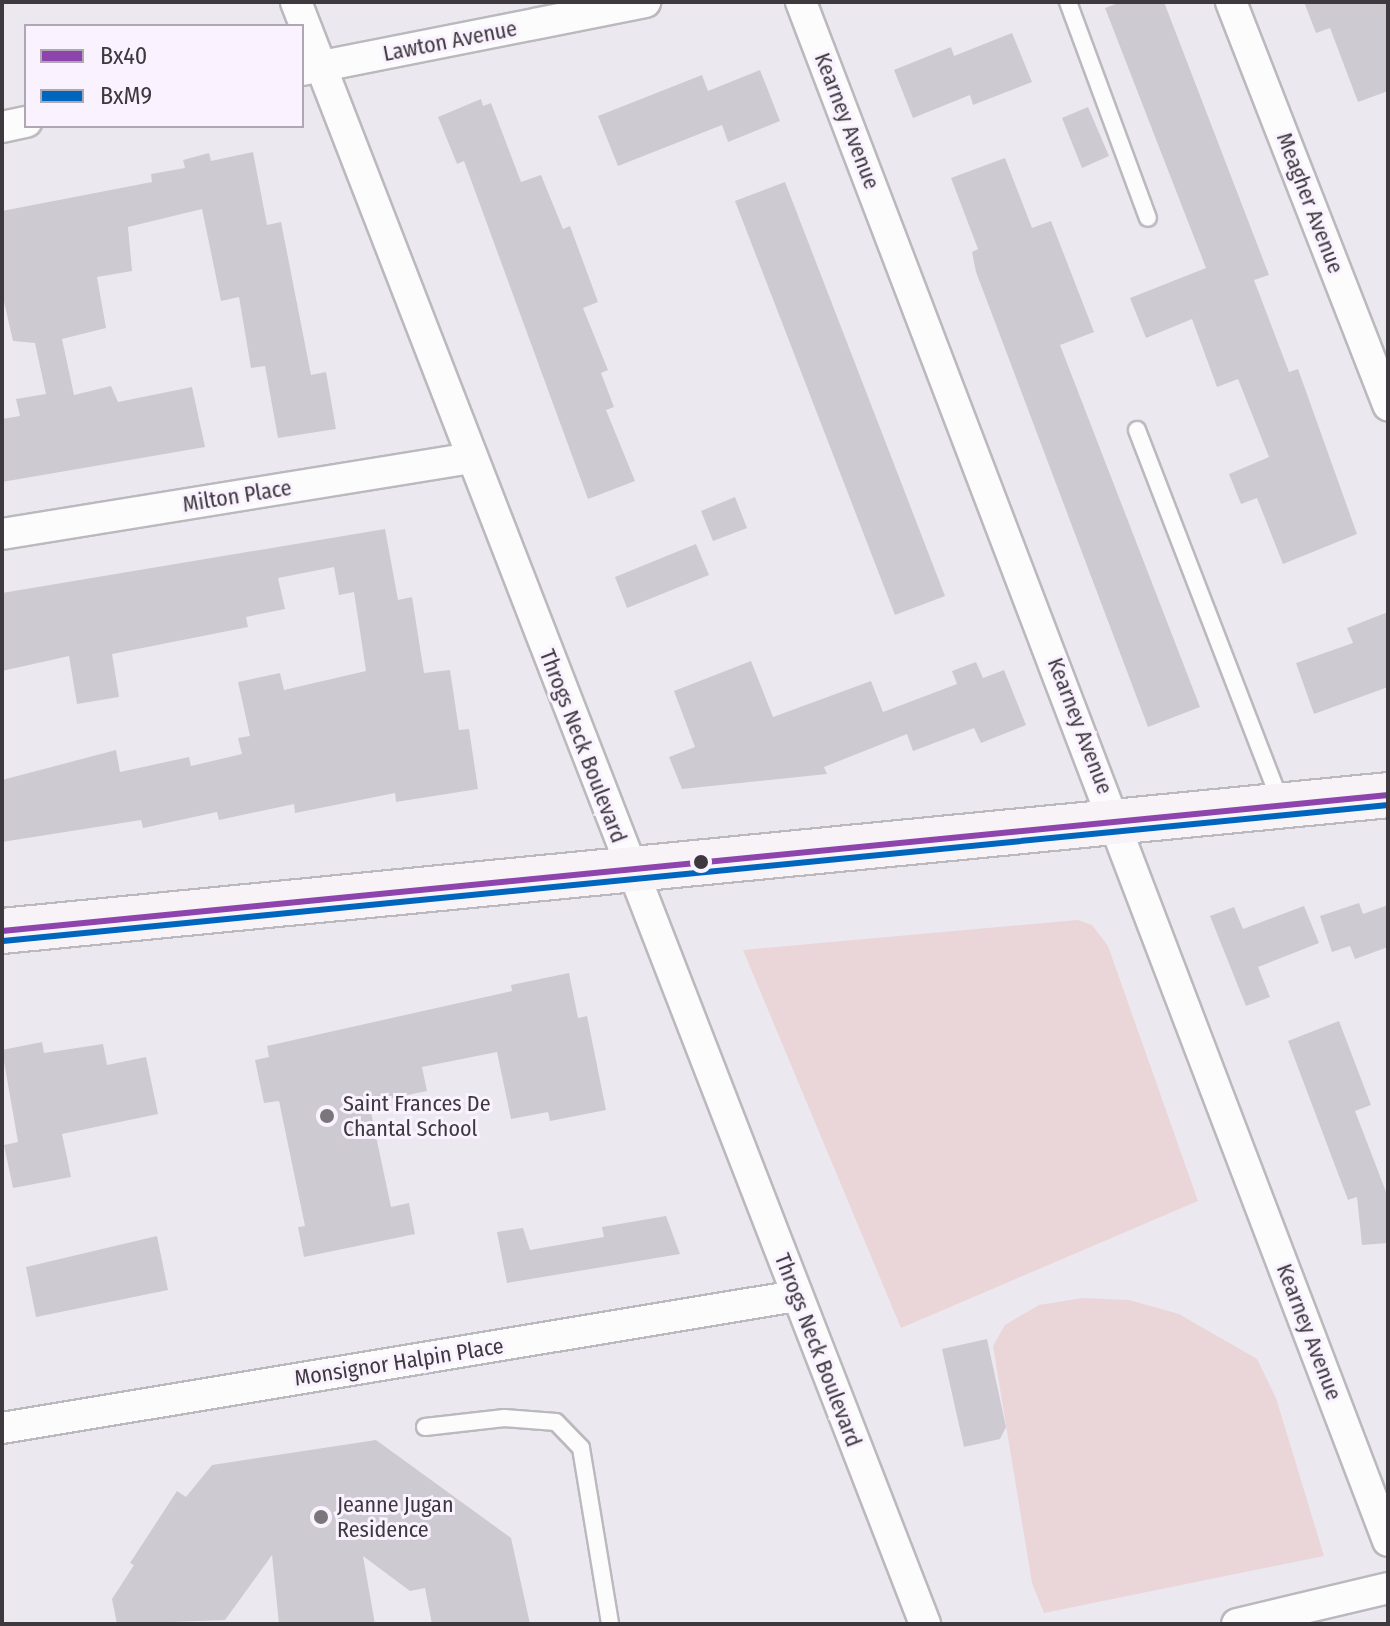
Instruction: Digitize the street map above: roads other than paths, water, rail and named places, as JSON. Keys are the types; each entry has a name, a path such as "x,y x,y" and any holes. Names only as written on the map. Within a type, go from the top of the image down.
{"street":[{"name":"Throgs Neck Boulevard","path":"296,2 301,24"},
{"name":"Lawton Avenue","path":"311,68 645,2"},
{"name":"Kearney Avenue","path":"801,2 1116,821 1388,1541"},
{"name":"Meagher Avenue","path":"1231,2 1388,405"},
{"name":"Throgs Neck Boulevard","path":"304,37 311,68 472,458 925,1624"},
{"path":"2,127 24,122"},
{"name":"Milton Place","path":"2,534 472,458"},
{"path":"2,931 1388,795"},
{"name":"Monsignor Halpin Place","path":"2,1428 796,1296"},
{"path":"1256,1622 1388,1588"}],"lane":[{"path":"1068,2 1148,218"},
{"path":"1137,430 1282,805"},
{"path":"425,1427 504,1418 556,1422 581,1448 610,1624"}],"place":[{"name":"Saint Frances De Chantal School","path":"327,1116"},
{"name":"Jeanne Jugan Residence","path":"321,1517"}]}
